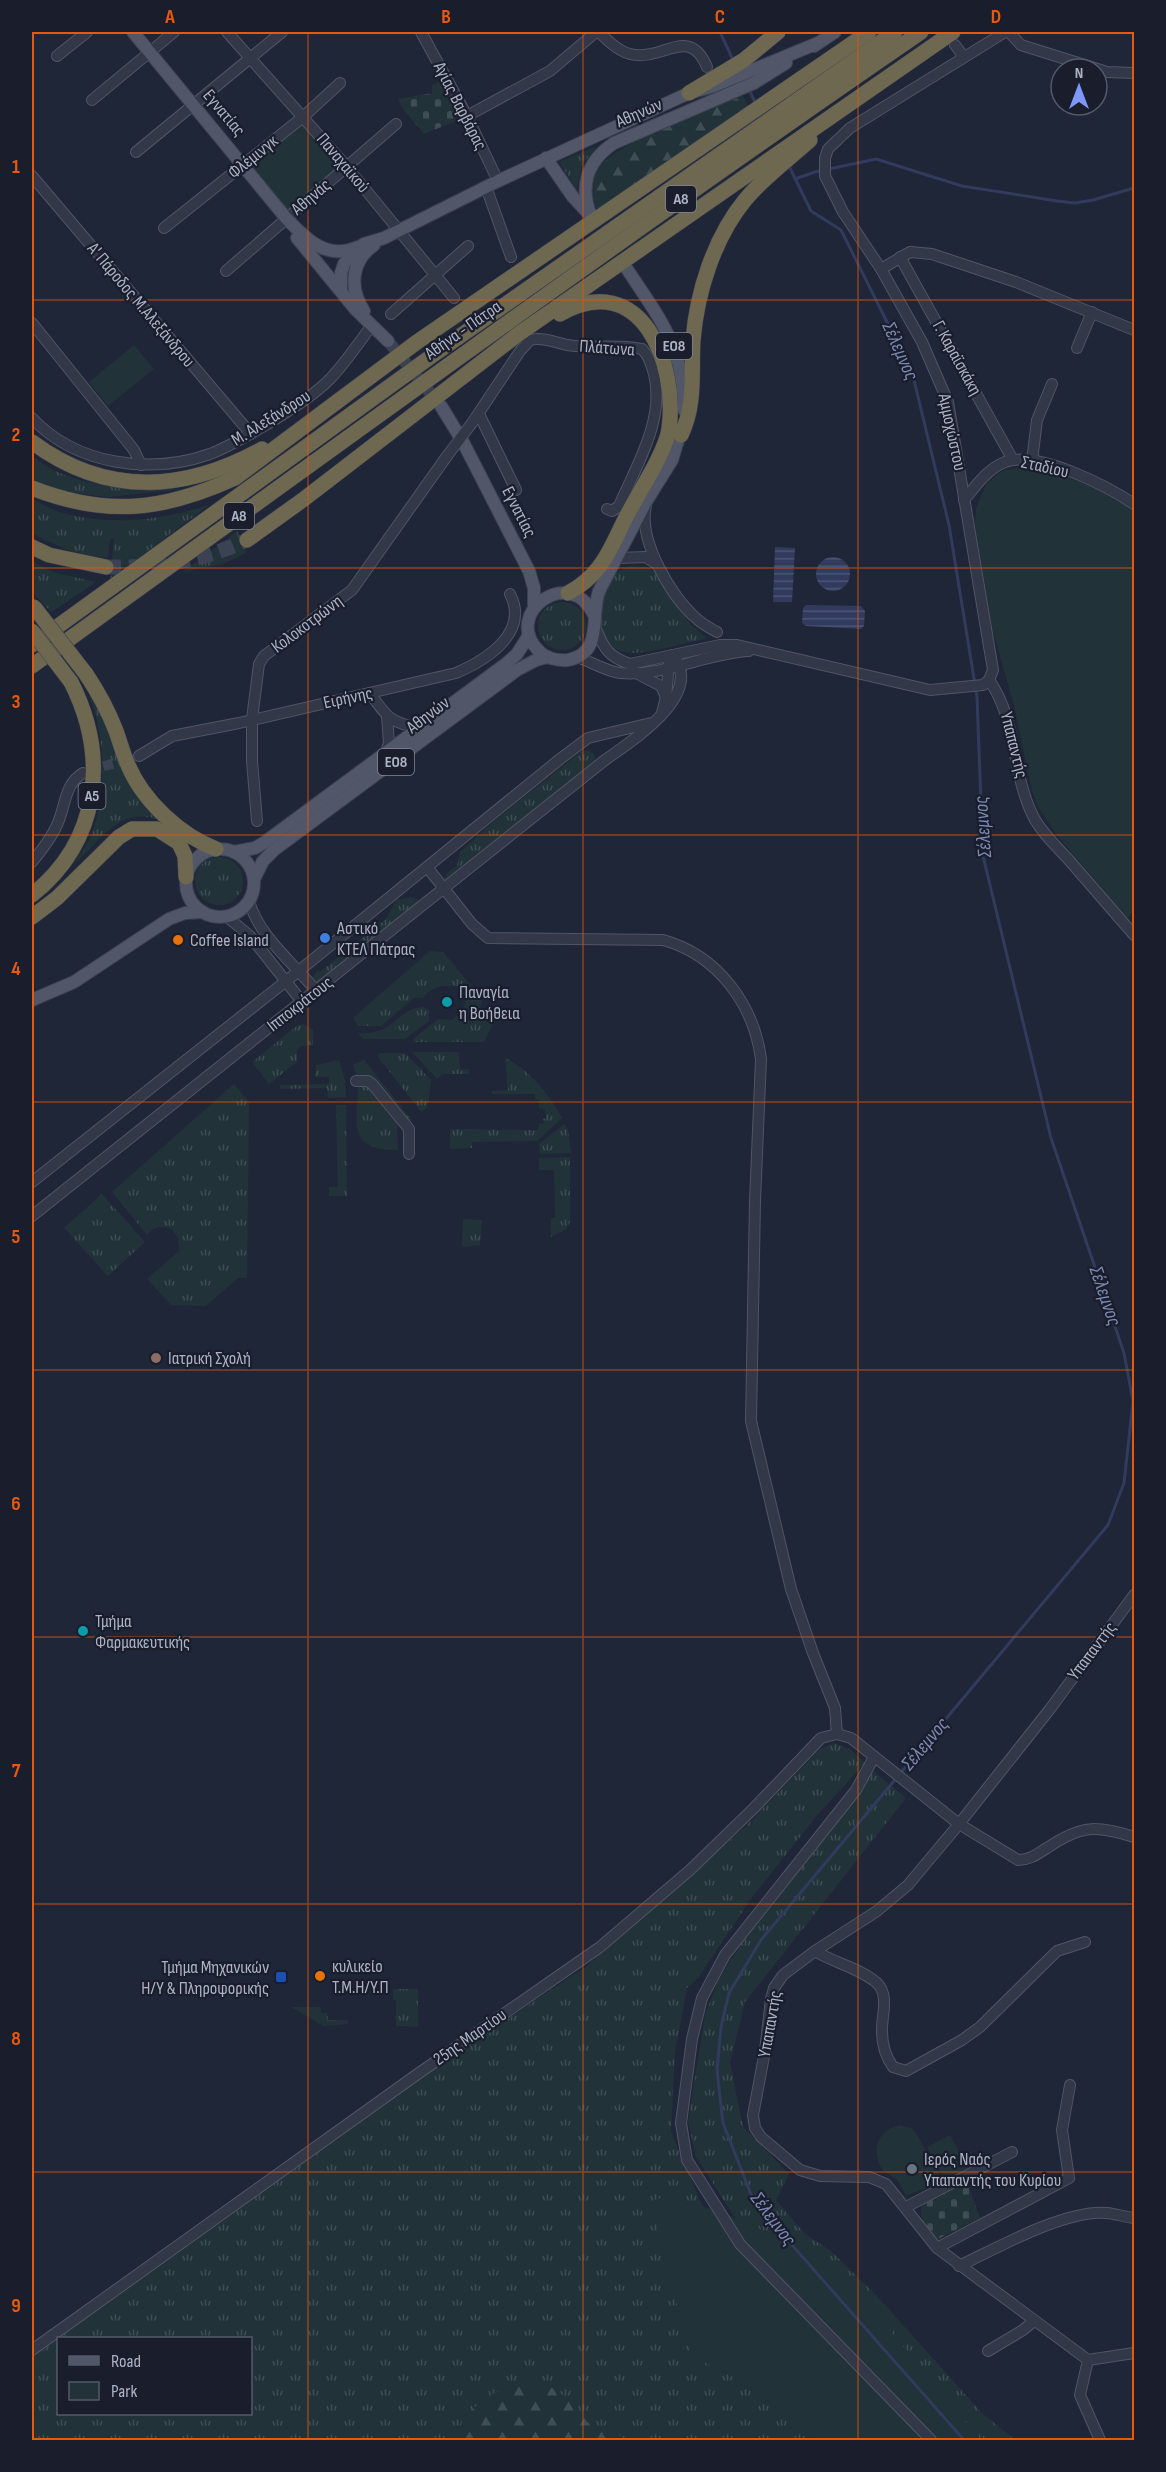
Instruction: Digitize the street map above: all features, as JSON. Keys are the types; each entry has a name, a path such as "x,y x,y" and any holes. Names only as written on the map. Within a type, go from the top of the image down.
{"highway":[{"path":"689,93 744,60 778,32"},
{"path":"32,488 59,499 108,507 150,506 204,492 235,478 417,342 869,32"},
{"name":"Αθήνα - Πάτρα","path":"32,645 433,356 895,32"},
{"name":"Αθήνα - Πάτρα","path":"32,666 452,362 921,32"},
{"path":"247,540 304,499 517,335 858,96 954,38"},
{"path":"681,435 691,409 694,325 708,271 721,236 734,214 760,184 858,96"},
{"path":"517,335 587,303 616,304 629,309 649,329 662,356 670,384 668,433 659,454 601,565 585,582 568,593"},
{"path":"32,442 68,465 95,475 118,480 159,482 200,476 233,465 295,432"},
{"path":"32,547 61,558 106,567"},
{"path":"33,606 86,674 107,710 128,765 141,790 180,828 216,849"},
{"name":"Α5","path":"32,631 71,682 81,702 91,735 94,772 93,789 83,827 74,845 52,877 32,895"},
{"path":"32,917 57,898 119,837 132,829 157,828 179,843 185,856 186,884"}],"main road":[{"name":"Εγνατίας","path":"134,32 286,218 312,243 321,248 343,251 364,244"},
{"name":"Αθηνών","path":"546,158 573,197 591,216 586,199 586,181 596,159 604,150 614,143 754,83 835,32"},
{"name":"Αθηνών","path":"372,325 354,290 355,272 362,256 384,238 546,158 689,93 714,86 818,43"},
{"name":"Εγνατίας","path":"286,218 299,240 341,291 388,341"},
{"name":"Αθηνών","path":"341,291 341,273 349,256 364,244 384,238"},
{"name":"ΕΟ8","path":"596,629 594,615 599,591 647,500 672,460 681,435 684,398 677,351 662,320 627,269"},
{"name":"Εγνατίας","path":"441,406 463,442 529,571 534,588 534,607"},
{"path":"534,607 543,598 555,593 568,593 586,603 594,615"},
{"name":"Αθηνών","path":"216,849 234,852 255,848 422,728 517,654 529,635 528,620 534,607"},
{"path":"576,657 590,646 596,629"},
{"path":"529,635 540,652 548,657"},
{"name":"Αθηνών","path":"249,901 254,879 263,861 274,850 517,670 536,660 548,657 567,660 576,657"},
{"path":"162,924 178,906 189,868 200,855 216,849"},
{"path":"234,852 248,863 254,879"},
{"path":"186,884 193,904 210,916 226,916 240,911 249,901"},
{"path":"32,1000 74,982 177,916 203,912"}],"street":[{"path":"57,56 87,32"},
{"path":"92,100 174,32"},
{"name":"Παναχαϊκού","path":"228,32 347,168 454,298"},
{"path":"136,152 282,32"},
{"name":"Αγίας Βαρβάρας","path":"421,32 467,116 498,181"},
{"path":"467,116 550,71 598,32 619,49 632,54 685,46 694,47 700,52 707,67"},
{"path":"954,38 964,57 1007,32 1021,45 1107,72 1134,73"},
{"name":"Αμμοχώστου","path":"964,57 850,128 828,149 825,158 825,176 843,212 881,269 922,342 942,386 951,417 993,670 986,683"},
{"name":"Φλέμινγκ","path":"164,228 303,117 340,83"},
{"name":"Αθηνάς","path":"226,271 396,124"},
{"name":"Α' Πάροδος Μ.Αλεξάνδρου","path":"32,177 250,434"},
{"path":"486,187 511,257"},
{"path":"391,314 468,246"},
{"path":"881,269 900,257 914,252 938,256 1016,282 1134,330"},
{"name":"Γ. Καραϊσκάκη","path":"900,257 1013,460"},
{"path":"1077,348 1092,312"},
{"path":"32,323 134,450 141,465"},
{"name":"Μ. Αλεξάνδρου","path":"32,418 43,430 60,442 96,457 121,463 141,465 185,460 210,454 290,410 328,381 354,352 372,325"},
{"name":"Πλάτωνα","path":"475,418 530,340 547,339 568,345 593,348 642,349 650,360 657,389 656,418 619,506 612,511 607,509"},
{"path":"1032,461 1037,420 1052,384"},
{"path":"475,418 516,490"},
{"name":"Κολοκοτρώνη","path":"257,821 252,761 252,719 259,664 264,656 352,590 475,418"},
{"name":"Σταδίου","path":"964,500 991,470 1013,460 1032,461 1097,483 1134,504"},
{"path":"647,500 644,529 658,565 696,619 717,632"},
{"path":"617,558 646,557 658,565"},
{"name":"Ειρήνης","path":"139,756 172,735 456,673 482,660 511,633 514,607 510,594"},
{"path":"596,629 605,649 616,659 630,663 720,645 737,645 930,690 951,690 986,683"},
{"path":"576,657 608,670 636,672 668,668 735,652 764,651"},
{"path":"673,655 681,665"},
{"path":"661,714 666,697 668,668 673,655"},
{"name":"Ιπποκράτους","path":"32,1216 317,992 605,760 638,737 672,705 678,690 681,665"},
{"path":"636,672 661,686 666,697"},
{"name":"Υπαπαντής","path":"986,683 1001,697 1008,715 1026,797 1033,817 1050,839 1132,928"},
{"path":"370,693 387,716 401,725 422,728"},
{"path":"385,756 389,743 387,716"},
{"name":"Ιπποκράτους","path":"32,1182 588,738 651,723"},
{"path":"32,862 57,826 69,786 74,778 83,773"},
{"path":"427,867 472,924 488,938 673,942 721,974 743,1002 752,1018 759,1040 761,1059 755,1201 751,1420 789,1583 835,1708 837,1734 851,1738 959,1824 1018,1860 1032,1857 1069,1834 1084,1829 1111,1830 1134,1837"},
{"path":"249,901 266,934 317,992"},
{"path":"226,916 250,936 303,1003"},
{"path":"356,1081 368,1081 373,1084 409,1130 409,1154"},
{"name":"Υπαπαντής","path":"1088,2360 937,2248 906,2207 880,2180 868,2177 820,2176 800,2170 768,2145 755,2128 753,2115 774,1988 783,1974 815,1950 878,1911 908,1885 1050,1709 1134,1595"},
{"name":"25ης Μαρτίου","path":"32,2350 419,2073 600,1947 698,1863 821,1738 837,1734"},
{"path":"874,1757 856,1790 725,1955 702,1998 692,2039 681,2123 687,2160 740,2244 931,2440"},
{"path":"815,1950 830,1960 867,1977 882,1989 884,2047 892,2067 906,2071 962,2040 980,2027 1057,1951 1085,1942"},
{"path":"937,2248 1069,2178 1062,2130 1070,2085"},
{"path":"906,2207 1012,2152"},
{"path":"959,2266 1030,2232 1081,2215 1106,2213 1134,2218"},
{"path":"988,2351 1034,2321"},
{"path":"1100,2440 1080,2395 1088,2360 1134,2353"}],"green space":[{"path":"442,81 463,118 424,134 403,109 398,99 432,93 432,85"},
{"path":"743,96 749,109 597,209 592,182 595,173 604,162 662,128"},
{"path":"303,117 347,167 286,218 244,165"},
{"path":"597,146 582,165 577,189 559,162"},
{"path":"134,345 154,369 108,406 89,382"},
{"path":"32,456 48,467 84,481 123,487 181,489 109,497 66,492 32,482"},
{"path":"1018,468 1049,472 1079,481 1134,511 1134,911 1127,918 1056,834 1038,807 1032,791 1013,702 992,628 975,526 976,508 986,485 997,474"},
{"path":"32,499 66,514 102,520 156,518 209,505 110,579 114,539 110,539 108,558 78,553 50,542 32,533"},
{"path":"237,531 246,553 223,564 183,572"},
{"path":"32,562 56,573 96,582 51,612 32,592"},
{"path":"631,566 648,567 655,572 671,599 692,626 707,638 632,653 612,647 605,637 601,624 600,609 603,594 609,581 619,571"},
{"path":"562,602 579,609 586,626 579,643 562,650 545,643 538,626 545,609"},
{"path":"92,695 105,720 124,776 138,799 160,820 133,817 122,822 111,828 73,865 90,838 96,823 102,786 99,729 89,696"},
{"path":"583,750 592,752 596,760 447,880 444,879 447,873 457,866 460,852 498,818"},
{"path":"214,857 224,857 239,867 243,881 242,890 233,901 224,905 214,905 199,895 195,886 195,876 205,861"},
{"path":"410,897 419,900 418,905 317,984 312,978 318,970 320,972 386,919 396,900"},
{"path":"430,951 443,952 482,999 480,1010 464,1011 466,996 456,986 441,986 429,991 423,998 414,998 381,1026 358,1026 353,1018"},
{"path":"424,1007 429,1010 429,1021 405,1039 363,1039 358,1033 380,1030 408,1011"},
{"path":"460,1014 498,1014 484,1042 414,1042 413,1039 438,1019 452,1020"},
{"path":"303,1024 313,1030 313,1045 300,1046 297,1051 297,1062 269,1084 252,1062 298,1025"},
{"path":"412,1052 459,1052 460,1069 469,1069 469,1074 442,1074 437,1079"},
{"path":"379,1053 405,1053 431,1080 428,1107 421,1112 378,1057"},
{"path":"505,1058 523,1069 538,1084 562,1118 537,1141 472,1142 472,1148 450,1149 450,1129 538,1130 539,1124 544,1123 545,1109 539,1108 539,1100 535,1099 535,1094 492,1094 492,1091 508,1090"},
{"path":"339,1060 345,1080 346,1097 328,1098 327,1088 280,1089 280,1085 329,1084 329,1077 315,1077 316,1065"},
{"path":"364,1060 412,1120 409,1122 357,1077 353,1065"},
{"path":"234,1084 249,1102 247,1278 238,1278 206,1306 171,1305 147,1279 179,1251 178,1238 172,1229 161,1227 153,1229 147,1235 112,1192"},
{"path":"358,1084 369,1086 397,1121 398,1150 381,1149 362,1140 357,1122"},
{"path":"336,1105 346,1105 347,1196 329,1196 329,1187 338,1187"},
{"path":"564,1124 568,1130 571,1153 540,1154 539,1144"},
{"path":"570,1157 570,1222 565,1230 551,1237 551,1218 555,1218 554,1170 539,1170 539,1158"},
{"path":"102,1194 145,1242 108,1276 64,1228"},
{"path":"463,1219 482,1220 480,1246 462,1247"},
{"path":"834,1743 850,1749 865,1763 819,1813 753,1896 698,1978 687,1988 675,2052 671,2132 711,2227 919,2440 32,2440 32,2358 57,2340 57,2415 252,2415 252,2337 60,2337 451,2057 588,1965 745,1827 820,1749"},
{"path":"871,1769 906,1798 745,2002 730,2063 743,2127 789,2174 776,2200 805,2234 831,2251 876,2295 982,2413 1015,2440 942,2440 759,2255 696,2157 688,2122 705,2015 719,1979 753,1926"},
{"path":"393,1989 418,1989 418,2027 396,2026 396,2000 393,2000"},
{"path":"291,2007 321,2007 321,2013 327,2013 328,2020 348,2020 348,2024 324,2026"},
{"path":"900,2125 911,2128 916,2133 943,2181 906,2196 897,2180 882,2169 877,2154 882,2135"},
{"path":"950,2135 968,2168 945,2180 927,2147"},
{"path":"966,2180 980,2218 936,2240 922,2218 923,2202"},
{"path":"666,2196 721,2212 807,2249 842,2273 981,2440 815,2440 749,2385 692,2356 665,2263 652,2201"},
{"path":"516,2383 545,2383 574,2403 587,2422 615,2432 626,2440 457,2440 463,2417 488,2396"}],"water":[{"path":"775,547 795,548 792,602 773,602"},
{"path":"833,557 845,562 850,574 845,586 833,591 821,586 816,574 821,562"},
{"path":"806,605 861,606 865,611 864,626 861,629 806,626 802,623 803,608"}],"waterway":[{"name":"Σέλεμνος","path":"720,32 733,60"},
{"name":"Σέλεμνος","path":"750,92 756,104"},
{"path":"795,179 815,172 876,159 962,186 1057,201 1075,203 1093,200 1134,188"},
{"name":"Σέλεμνος","path":"789,166 811,211 841,230 912,372 949,525 977,697 983,856 1051,1138 1124,1353 1133,1401 1124,1483 1108,1525 761,1940 729,1993 721,2027 717,2070 723,2123 754,2202 964,2440"}],"tunnel":[{"path":"388,341 440,405"},
{"path":"106,567 161,565 178,562 212,554 247,540"},
{"path":"89,771 131,758"}],"place":[{"name":"Αστικό ΚΤΕΛ Πάτρας","path":"325,938"},
{"name":"Coffee Island","path":"178,940"},
{"name":"Παναγία η Βοήθεια","path":"447,1002"},
{"name":"Ιατρική Σχολή","path":"156,1358"},
{"name":"Τμήμα Φαρμακευτικής","path":"83,1631"},
{"name":"κυλικείο Τ.M.Η/Υ.Π","path":"320,1976"},
{"name":"Τμήμα Μηχανικών Η/Υ & Πληροφορικής","path":"281,1977"},
{"name":"Ιερός Ναός Υπαπαντής του Κυρίου","path":"912,2169"}]}
